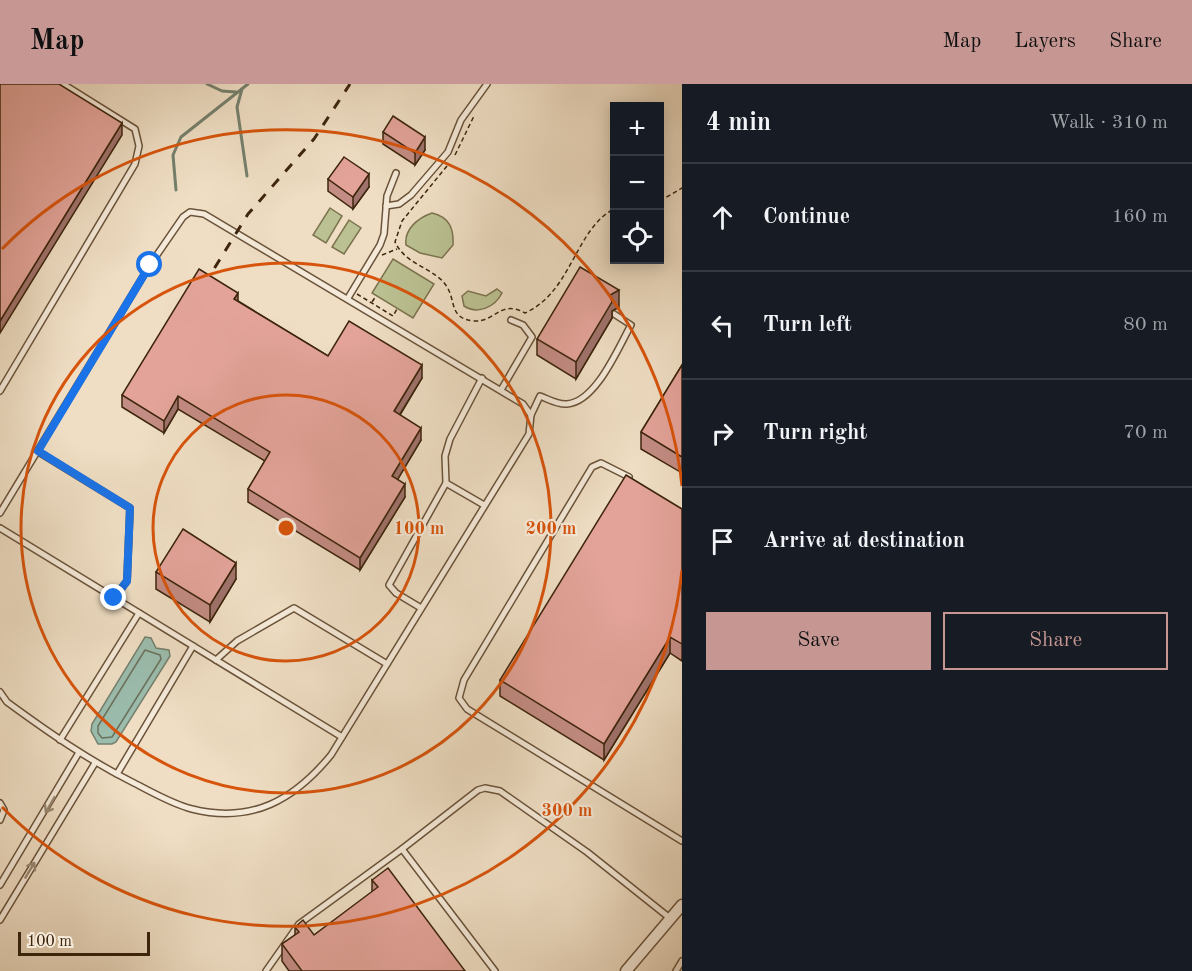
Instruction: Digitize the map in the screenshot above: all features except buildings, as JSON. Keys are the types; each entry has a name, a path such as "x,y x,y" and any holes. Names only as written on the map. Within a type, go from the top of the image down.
{"street":[{"path":"626,971 682,905"}],"lane":[{"path":"0,391 135,165 139,146 135,129 63,84"},
{"path":"386,206 399,204 411,195 448,152 461,120 487,84"},
{"path":"348,298 380,245 384,234 386,206 396,173"},
{"path":"0,513 150,265 183,217 190,212 204,214 348,298 524,404 531,415"},
{"path":"0,692 7,702 78,754 191,809 225,814 267,807 290,796 313,777 342,737 529,434 531,415 540,396 567,404 581,400 594,389 631,325 614,314"},
{"path":"501,390 532,337 524,325 511,320"},
{"path":"421,608 396,593 389,585 446,483 445,456 450,439 482,378"},
{"path":"38,451 130,508 127,581 114,598"},
{"path":"637,482 601,463 592,467 464,680 459,698 467,709 682,841"},
{"path":"446,483 483,506"},
{"path":"0,528 342,737"},
{"path":"216,660 237,641 294,608 387,664"},
{"path":"60,740 139,613"},
{"path":"117,774 193,646"},
{"path":"0,885 78,754"},
{"path":"0,920 95,763"},
{"path":"266,971 299,924 478,790 485,788 500,791 604,865 671,920"},
{"path":"0,803 4,810 0,820"},
{"path":"402,849 495,971"},
{"path":"676,971 682,962"}],"path":[{"path":"664,199 678,193 682,188"},
{"path":"381,255 398,248 408,259 441,280 448,287 452,307 464,318 481,320 507,308 525,313 548,298 598,221 614,210"},
{"path":"357,294 393,316 397,309"},
{"path":"371,303 376,296"}],"green space":[{"path":"330,208 342,216 326,243 313,235"},
{"path":"432,213 443,217 453,233 453,245 442,258 420,253 406,245 407,234 413,225"},
{"path":"349,220 361,228 344,254 332,247"},
{"path":"393,259 434,284 413,318 372,293"},
{"path":"497,289 502,293 491,306 475,310 464,306 462,296 468,291 486,296"}],"water":[{"path":"145,637 151,638 156,648 169,650 170,656 116,742 98,744 91,731 92,724"}],"waterway":[{"path":"207,84 222,91 236,92"},
{"path":"176,190 173,155 181,137 248,84"},
{"path":"242,89 237,107 247,176"}],"railway":[{"path":"204,285 248,214 314,139 350,84"}],"route":[{"path":"114,598 127,581 130,508 38,451 150,265"}]}
